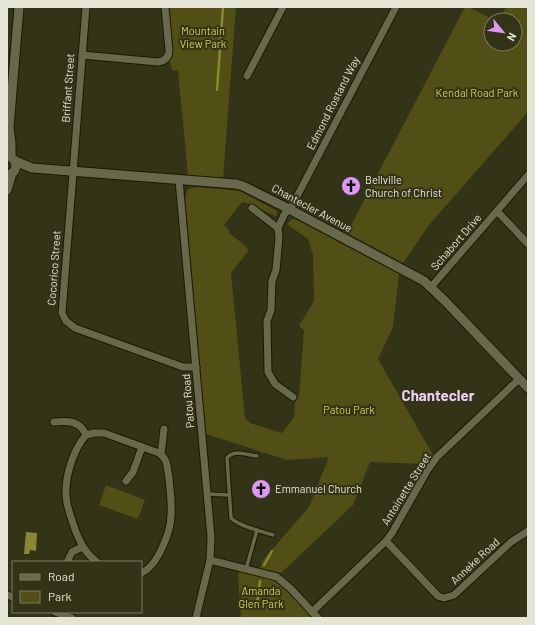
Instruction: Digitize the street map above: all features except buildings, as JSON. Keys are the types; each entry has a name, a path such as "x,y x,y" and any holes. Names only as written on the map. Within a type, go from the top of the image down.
{"street":[{"path":"7,190 11,174 16,166 11,158 11,143 8,131 19,7"},
{"name":"Briffant Street","path":"73,171 86,7"},
{"path":"82,55 158,62 164,60 168,55 169,50 165,7"},
{"path":"247,76 283,7"},
{"name":"Edmond Rostand Way","path":"278,228 284,215 293,204 396,7"},
{"name":"Chantecler Avenue","path":"11,158 32,168 240,185 289,209 417,277 431,287 528,388"},
{"name":"Chantecler Avenue","path":"11,174 32,168"},
{"name":"Cocorico Street","path":"73,171 62,308 62,313 66,321 75,328 183,367 196,367"},
{"name":"Schabort Drive","path":"431,287 528,175"},
{"name":"Patou Road","path":"179,180 211,537 210,560 196,618"},
{"path":"252,208 278,228 279,237 276,270 272,281 271,310 267,321 267,368 270,377 275,384 293,397"},
{"name":"Schabort Drive","path":"496,211 528,244"},
{"name":"Antoinette Street","path":"312,612 386,541 427,471 437,457 519,379"},
{"path":"54,422 74,422 80,426 86,435"},
{"path":"161,454 164,429"},
{"path":"96,561 90,557 82,547 71,520 66,495 68,478 77,447 86,435 104,433 161,454 166,462 171,515 169,527 163,545 154,564 147,571 142,573"},
{"path":"126,481 133,472 142,447"},
{"name":"Anneke Road","path":"386,541 436,593 441,597 448,598 454,596 511,542 528,531"},
{"path":"68,561 72,552 82,547"},
{"path":"210,560 277,577 291,589 318,618"},
{"path":"58,613 72,618"}],"lane":[{"path":"257,456 233,452 227,458 230,518 234,521 273,535"},
{"path":"207,494 229,495"},
{"path":"246,569 257,530"}],"green space":[{"name":"Mountain View Park","path":"169,7 236,7 223,179 188,175 178,71 172,70 170,62 173,53"},
{"name":"Kendal Road Park","path":"465,7 469,7 483,14 483,52 523,52 523,12 503,12 507,7 528,7 528,112 429,225 403,263 347,233"},
{"name":"Patou Park","path":"196,187 240,191 277,211 277,216 275,216 251,204 242,202 224,225 230,231 229,233 249,250 231,273 245,418 250,423 282,433 294,417 295,403 299,396 304,330 299,326 314,301 313,255 308,239 287,224 292,219 297,220 399,274 393,327 378,359 433,455 427,464 370,462 353,505 281,573 260,568 263,560 309,507 329,457 287,460 206,434 185,198 188,189"},
{"path":"106,485 145,500 138,519 99,505"},
{"name":"Amanda Glen Park","path":"239,571 277,581 312,617 241,618"}],"shaded area":[{"path":"26,532 37,533 36,551 30,550 29,554 24,554"}],"waterway":[{"path":"217,90 223,7"},
{"path":"264,565 272,551"},
{"path":"257,604 260,581"}],"place":[{"name":"Bellville Church of Christ","path":"351,186"},
{"name":"Emmanuel Church","path":"261,489"}],"district":[{"name":"Chantecler","path":"438,396"}]}
